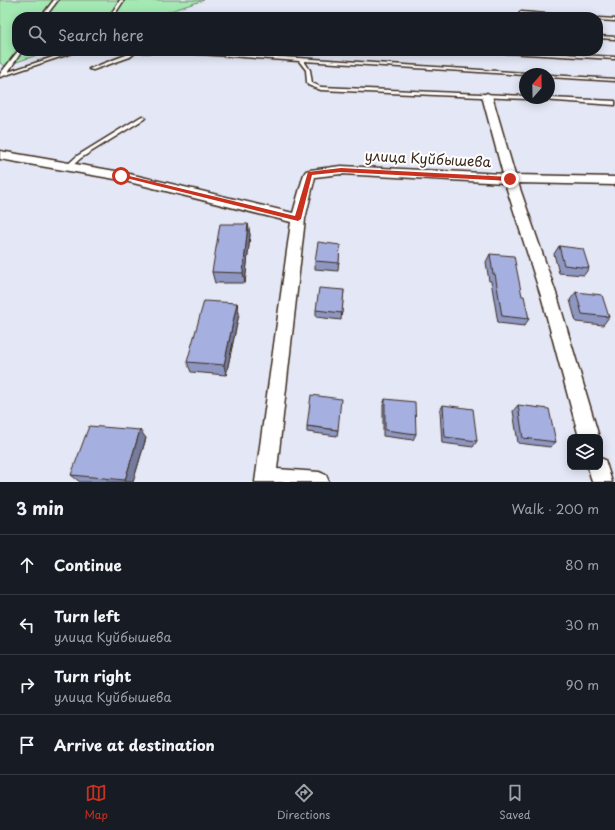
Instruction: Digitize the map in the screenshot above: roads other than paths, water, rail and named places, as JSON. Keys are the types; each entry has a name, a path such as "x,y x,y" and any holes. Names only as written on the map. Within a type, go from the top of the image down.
{"street":[{"path":"487,96 510,179 550,299 588,434"},
{"path":"0,155 121,176 298,219 266,480 320,482"},
{"name":"улица Куйбышева","path":"298,219 310,174 341,170 510,179 615,181"},
{"path":"599,470 602,482"}],"lane":[{"path":"47,12 56,0"},
{"path":"114,12 122,0"},
{"path":"603,19 615,20"},
{"path":"603,37 615,38"},
{"path":"3,74 16,56"},
{"path":"3,74 60,56"},
{"path":"91,69 127,56"},
{"path":"244,56 519,74"},
{"path":"579,56 615,58"},
{"path":"301,60 308,70 308,81 310,84 322,88 519,98"},
{"path":"0,69 3,74"},
{"path":"555,76 615,80"},
{"path":"555,100 615,103"},
{"path":"68,167 79,156 142,118"}]}
